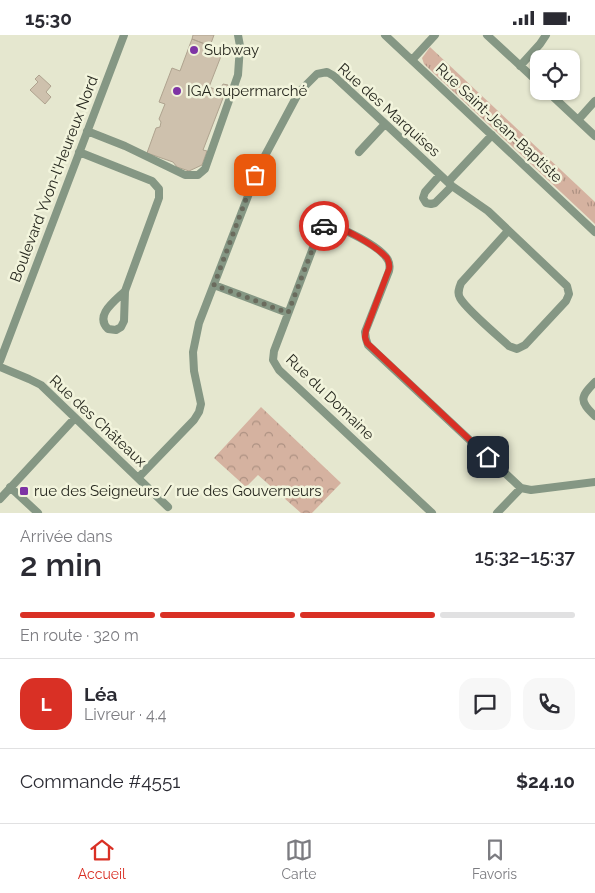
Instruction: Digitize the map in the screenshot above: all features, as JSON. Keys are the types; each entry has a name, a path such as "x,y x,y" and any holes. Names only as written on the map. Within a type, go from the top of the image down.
{"street":[{"name":"Boulevard Yvon-l'Heureux Nord","path":"0,361 124,35"},
{"path":"87,131 185,175 198,175 205,169 238,75 240,46 238,35"},
{"name":"Rue Saint-Jean-Baptiste","path":"385,35 595,232"},
{"path":"412,60 434,35"},
{"path":"487,35 530,75"},
{"path":"520,66 546,35"},
{"name":"Rue des Marquises","path":"138,478 199,412 201,401 194,371 194,344 199,323 255,175 295,97 315,75 322,71 330,73 450,184 487,210 566,285 569,292 566,301 525,345 517,349 511,347 472,311 462,300 458,291 461,283 508,231"},
{"path":"557,100 595,136"},
{"path":"578,120 595,101"},
{"path":"359,152 385,124"},
{"path":"440,175 424,193 423,198 426,203 435,203 492,135"},
{"path":"79,152 152,181 159,189 159,198 125,291 124,323 118,329 109,329 103,323 103,315 125,291"},
{"name":"Rue du Domaine","path":"432,513 276,367 273,360 273,353 319,232 326,226 332,226 359,238 383,255 389,263 389,271 366,332 368,345 521,488"},
{"path":"214,285 288,313"},
{"name":"Rue des Châteaux","path":"0,367 37,383 168,507"},
{"path":"595,382 585,393 583,399 585,406 595,416"},
{"path":"0,499 75,418"},
{"path":"497,513 521,488 531,490 595,482"},
{"path":"10,487 38,513"}],"green space":[{"path":"430,47 595,202 595,224 424,64 422,58"},
{"path":"261,407 341,483 312,513 301,513 258,475 246,487 214,458"}],"building":[{"path":"193,35 214,35 210,46 192,39"},
{"path":"192,39 223,51 209,87 220,91 223,84 228,85 203,150 207,151 202,165 189,171 177,167 173,162 147,153 156,128 160,127 161,122 159,119 165,104 159,102 172,68 180,71"},
{"path":"39,75 51,86 46,92 51,97 45,104 30,90 38,82 35,79"}],"way so far":[{"path":"255,175 214,285 288,313 319,232 324,226"}],"place":[{"name":"Subway","path":"194,50"},
{"name":"IGA supermarché","path":"177,91"},
{"name":"rue des Seigneurs / rue des Gouverneurs","path":"24,491"}],"route":[{"path":"324,226 332,226 359,238 374,247 387,259 390,265 366,330 365,337 367,343 488,457"}]}
